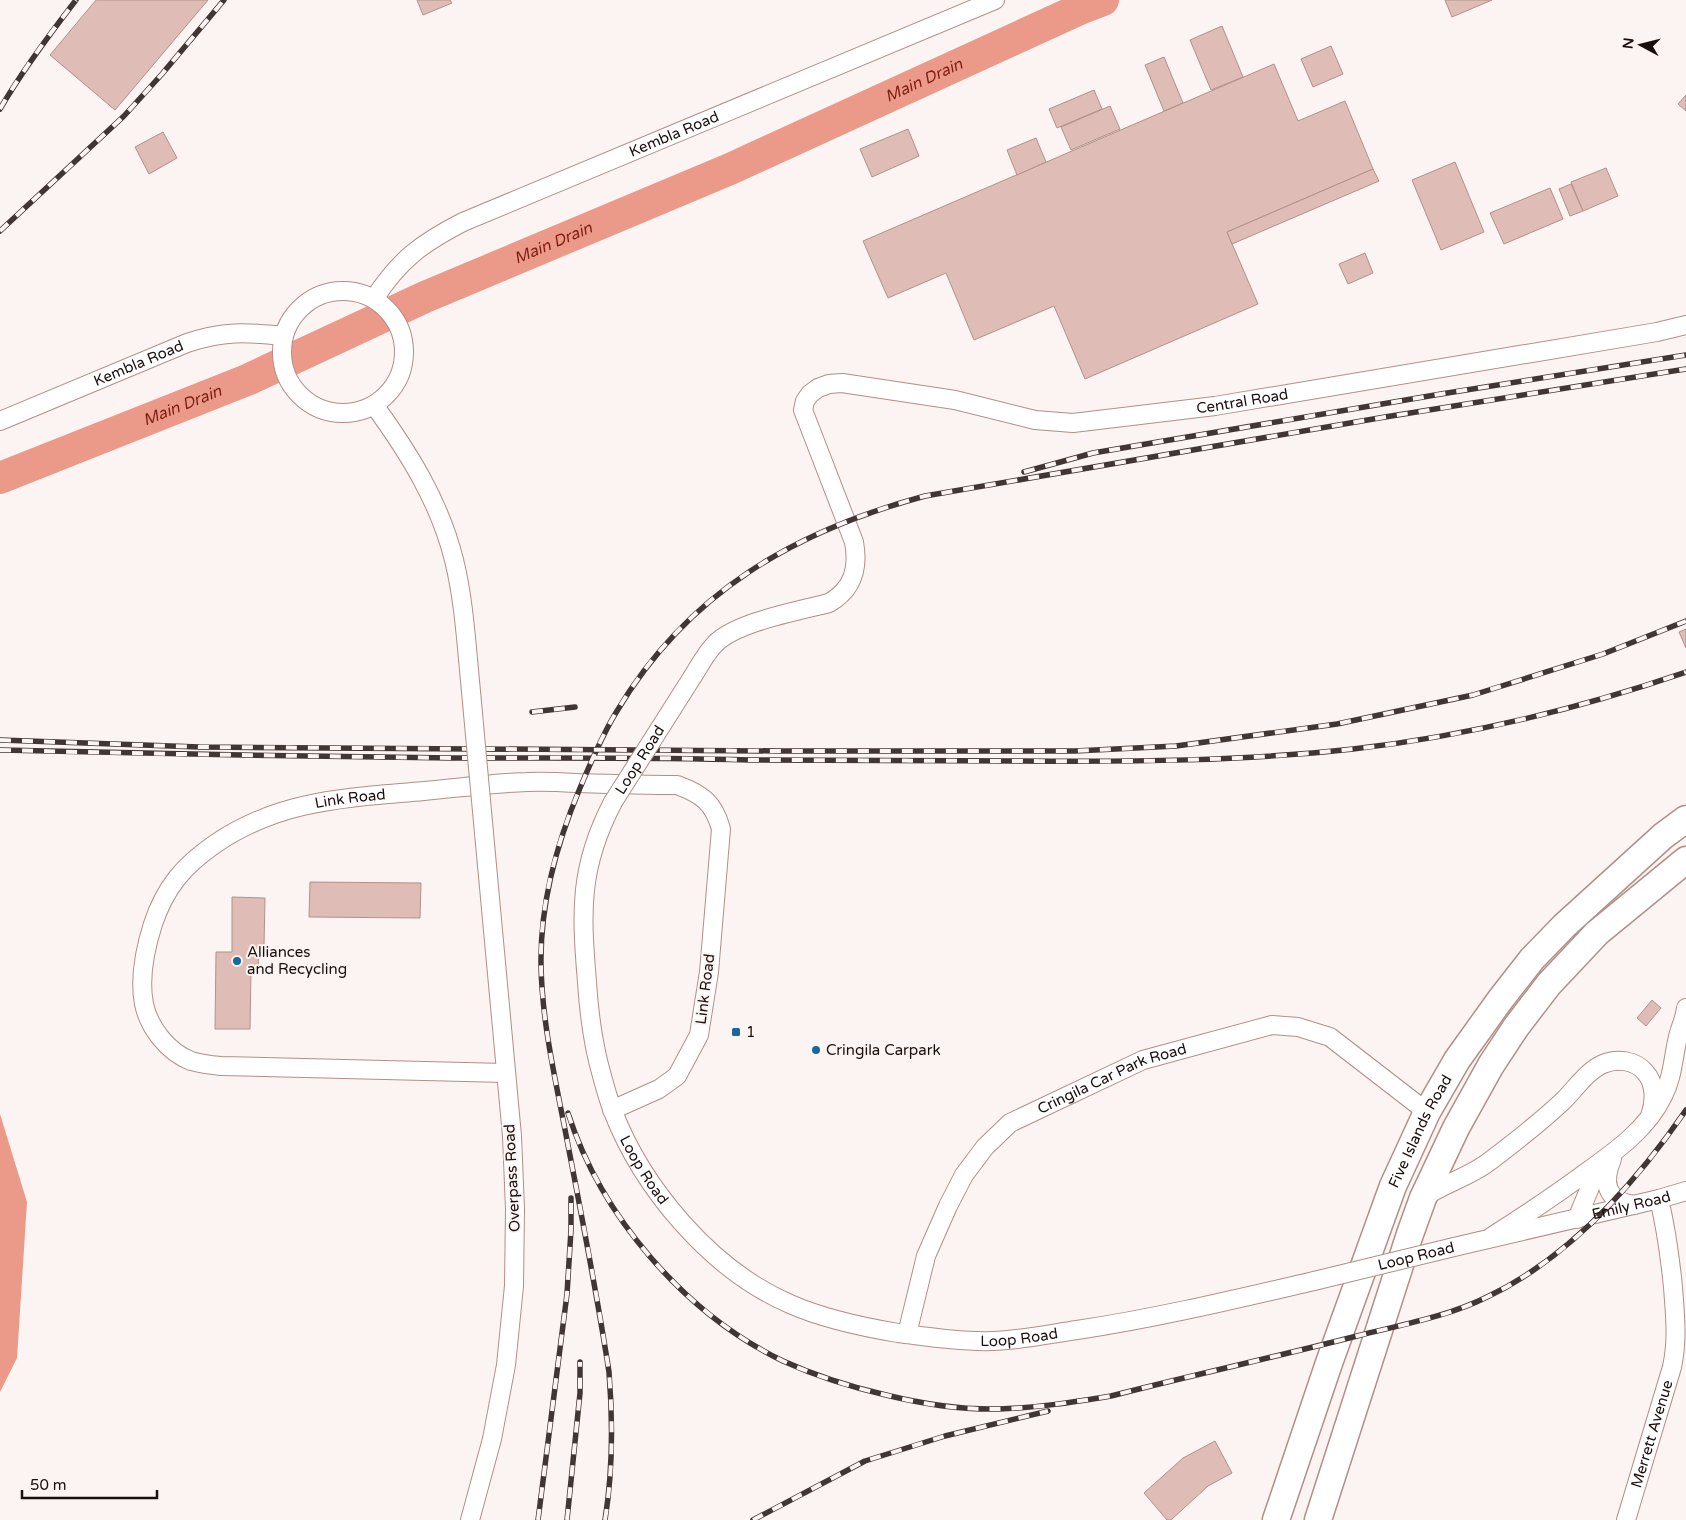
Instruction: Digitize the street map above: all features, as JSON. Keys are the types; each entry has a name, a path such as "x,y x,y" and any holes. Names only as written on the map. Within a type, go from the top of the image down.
{"main road":[{"name":"Five Islands Road","path":"1276,1520 1326,1372 1393,1186 1427,1112 1457,1060 1532,959 1578,913 1663,836 1686,818"},
{"name":"Five Islands Road","path":"1318,1520 1423,1198 1470,1101 1491,1064 1521,1020 1550,984 1597,934 1686,860"}],"street":[{"name":"Kembla Road","path":"374,299 399,265 417,248 440,233 995,0"},
{"path":"338,291 356,292 374,299 390,312 400,329 404,349 403,366 397,381 387,394 374,405 355,412 335,414 315,407 298,395 286,377 281,357 283,342 291,319 303,305 320,295 338,291"},
{"name":"Central Road","path":"805,401 818,388 829,384 842,383 954,400 1035,420 1073,423 1215,406 1657,332 1686,325"},
{"name":"Kembla Road","path":"0,421 208,336 252,332 283,342"},
{"name":"Loop Road","path":"805,401 803,410 806,419 854,542 856,564 853,577 843,593 829,604 757,622 727,635 711,648 613,802 603,821 587,870 583,898 582,928 590,1027 599,1066 612,1110 631,1149 655,1189 683,1224 712,1254 757,1287 790,1304 866,1327 948,1339 993,1341 1126,1322 1314,1281 1491,1237 1577,1219"},
{"name":"Overpass Road","path":"374,405 421,476 440,516 454,560 463,608 512,1136 516,1209 514,1286 506,1365 492,1438 470,1520"},
{"name":"Link Road","path":"505,1073 222,1066 190,1060 175,1052 151,1025 144,1004 142,983 148,942 158,911 168,889 184,868 204,851 234,831 264,817 295,807 332,799 528,782 677,785 688,789 708,801 718,818 721,829 709,972 699,1035 677,1076 659,1089 612,1110"},
{"name":"Loop Road","path":"1491,1237 1547,1201 1617,1151 1650,1116 1664,1095 1670,1079 1683,1037 1686,1008"},
{"name":"Cringila Car Park Road","path":"907,1334 926,1256 960,1183 985,1147 1010,1123 1142,1060 1272,1025 1298,1027 1330,1037 1427,1112"},
{"path":"1423,1198 1491,1161 1551,1111 1589,1074 1604,1063 1626,1061 1633,1063 1644,1071 1653,1089 1653,1104 1650,1116"},
{"path":"1617,1151 1607,1175 1609,1190 1613,1197 1634,1205"},
{"path":"1577,1219 1593,1180 1617,1151"},
{"name":"Emily Road","path":"1577,1219 1686,1191"},
{"name":"Merrett Avenue","path":"1626,1520 1672,1367 1676,1342 1668,1239 1659,1199"}],"shaded area":[{"path":"0,1114 27,1202 17,1358 0,1392"}],"building":[{"path":"96,0 208,0 115,110 50,55"},
{"path":"417,0 450,0 452,3 423,15"},
{"path":"1445,0 1492,0 1452,17"},
{"path":"1222,26 1243,77 1211,90 1190,40"},
{"path":"1331,46 1343,74 1313,87 1301,59"},
{"path":"1164,57 1183,103 1164,111 1145,65"},
{"path":"1274,64 1298,121 1345,101 1373,169 1227,232 1258,304 1085,379 1054,306 974,340 946,273 888,298 863,241"},
{"path":"1094,90 1102,109 1057,128 1049,109"},
{"path":"1686,95 1686,111 1678,104"},
{"path":"1110,106 1120,129 1071,150 1061,127"},
{"path":"908,129 919,156 872,177 860,149"},
{"path":"163,132 177,158 149,174 135,147"},
{"path":"1036,138 1046,162 1017,175 1007,150"},
{"path":"1455,162 1484,232 1441,250 1412,180"},
{"path":"1606,168 1618,196 1583,211 1571,182"},
{"path":"1373,169 1379,181 1232,244 1227,232"},
{"path":"1571,184 1583,211 1570,216 1559,189"},
{"path":"1550,188 1563,219 1504,244 1490,213"},
{"path":"1365,253 1373,273 1348,284 1339,264"},
{"path":"1686,629 1686,648 1679,632"},
{"path":"310,882 421,883 420,918 309,917"},
{"name":"Alliances and Recycling","path":"232,897 265,898 264,946 259,946 258,970 251,970 250,1029 215,1029 216,952 232,952"},
{"path":"1652,1000 1661,1008 1646,1026 1637,1018"},
{"path":"1215,1441 1232,1473 1208,1486 1171,1520 1167,1520 1144,1493 1183,1458"}],"waterway":[{"name":"Main Drain","path":"0,478 247,380 425,297 730,169 1103,0"}],"railway":[{"path":"0,109 27,67 76,0"},
{"path":"0,231 124,116 224,0"},
{"path":"1024,472 1093,453 1686,355"},
{"path":"605,1520 610,1483 611,1409 609,1372 547,1031 542,987 541,942 543,919 557,853 571,809 606,729 645,669 677,632 711,600 749,572 789,548 877,510 925,496 1385,417 1686,369"},
{"path":"0,740 199,747 782,751 1075,751 1176,746 1337,724 1473,695 1603,654 1686,621"},
{"path":"0,750 452,758 750,760 1146,761 1229,758 1353,749 1438,737 1522,720 1604,698 1686,672"},
{"path":"532,712 575,707"},
{"path":"568,1113 583,1151 602,1189 625,1224 651,1258 681,1289 713,1317 747,1341 783,1361 834,1381 914,1401 942,1406 985,1409 1041,1406 1111,1396 1423,1320 1472,1304 1517,1281 1546,1262 1573,1240 1598,1217 1645,1165 1686,1110"},
{"path":"538,1520 567,1294 571,1198"},
{"path":"567,1520 580,1393 580,1362"},
{"path":"753,1520 865,1461 945,1436 1048,1411"}],"place":[{"name":"Alliances and Recycling","path":"237,961"},
{"name":"1","path":"736,1032"},
{"name":"Cringila Carpark","path":"816,1050"}]}
